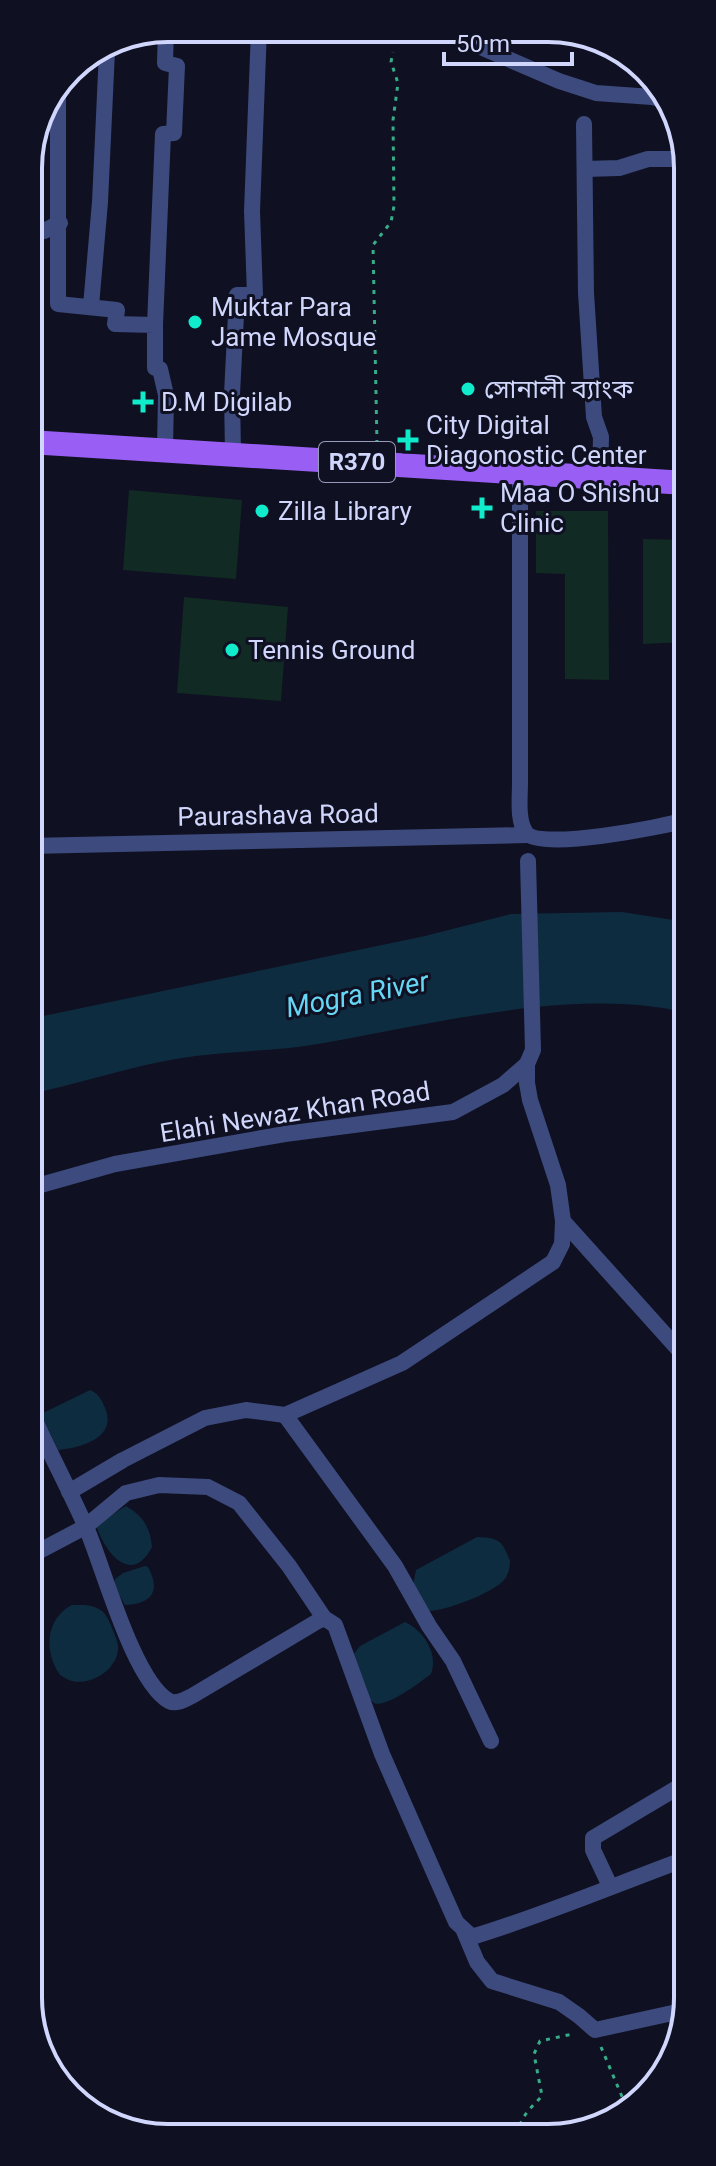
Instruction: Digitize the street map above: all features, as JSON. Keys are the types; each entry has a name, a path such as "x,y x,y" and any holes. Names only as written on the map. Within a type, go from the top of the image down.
{"main road":[{"name":"R370","path":"42,443 674,482"}],"street":[{"path":"165,449 166,395 160,369 155,368 155,325 163,134 174,133 177,66 165,63 166,42"},
{"path":"233,454 232,394 237,295 255,295 252,211 258,42"},
{"path":"468,42 515,64 596,93 652,97"},
{"path":"91,306 103,157 107,58"},
{"path":"58,107 58,304 117,310 115,324 155,325"},
{"path":"584,124 586,293 594,417 601,437 600,479"},
{"path":"585,169 619,168 648,159 673,159"},
{"path":"42,231 60,223"},
{"path":"69,1492 205,1418 246,1410 285,1415 402,1363 553,1262 562,1244 563,1221 558,1185 527,1083 527,1064 533,1050 533,1036 527,835 521,820 520,783 520,473"},
{"name":"Paurashava Road","path":"42,847 179,841 527,835 547,839 630,833 674,823"},
{"name":"Elahi Newaz Khan Road","path":"42,1185 115,1164 301,1132 453,1112 503,1085 527,1064"},
{"path":"563,1221 674,1345"},
{"path":"285,1415 395,1566 421,1614 453,1661 491,1741"},
{"path":"42,1435 85,1527 132,1649 161,1694 170,1702 177,1703 192,1696 324,1618"},
{"path":"42,1550 85,1527 126,1493 159,1485 208,1487 239,1503 289,1566 324,1618 335,1625 382,1754 456,1922 464,1931 477,1962 492,1981 559,2002 595,2030 673,2013"},
{"path":"610,1886 593,1850 593,1838 674,1790"},
{"path":"464,1931 475,1936 483,1934 674,1863"}],"path":[{"path":"376,463 373,245 391,222 394,206 393,120 398,83 391,62 394,42"},
{"path":"520,2124 524,2115 542,2096 534,2054 540,2041 595,2030 623,2099"}],"green space":[{"path":"129,490 242,500 236,579 123,570"},
{"path":"536,511 608,511 609,680 565,679 565,574 536,573"},
{"path":"643,539 674,540 674,643 643,644"},
{"name":"Tennis Ground","path":"184,597 288,607 281,701 177,693"}],"water":[{"name":"Mogra River","path":"622,912 674,920 674,1011 600,1004 506,1011 304,1046 180,1058 42,1091 42,1016 425,936 511,914"},
{"path":"90,1390 104,1405 108,1418 102,1434 95,1440 58,1450 42,1414"},
{"path":"126,1506 145,1523 152,1547 136,1564 128,1565 107,1548 97,1528 99,1523"},
{"path":"477,1537 491,1538 502,1545 510,1561 505,1578 490,1590 467,1601 427,1611 412,1590 416,1570"},
{"path":"145,1566 154,1583 152,1595 142,1602 125,1605 114,1586 115,1579"},
{"path":"72,1605 91,1606 102,1611 110,1622 117,1642 114,1662 103,1674 88,1681 72,1681 60,1675 51,1656 52,1627 63,1611"},
{"path":"405,1622 418,1631 428,1644 433,1659 431,1674 394,1698 374,1703 363,1688 353,1655 360,1646"}],"place":[{"name":"Muktar Para Jame Mosque","path":"195,322"},
{"name":"সোনালী ব্যাংক","path":"468,389"},
{"name":"D.M Digilab","path":"143,402"},
{"name":"City Digital Diagonostic Center","path":"408,440"},
{"name":"Maa O Shishu Clinic","path":"482,508"},
{"name":"Zilla Library","path":"262,511"},
{"name":"Tennis Ground","path":"232,650"}]}
